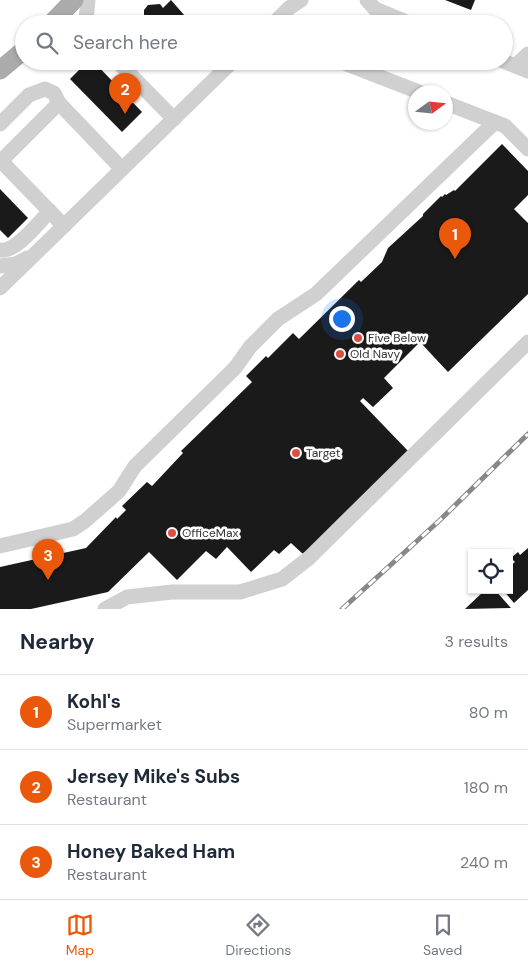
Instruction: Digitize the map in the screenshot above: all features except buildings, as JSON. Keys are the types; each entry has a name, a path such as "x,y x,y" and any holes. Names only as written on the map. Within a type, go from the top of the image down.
{"main road":[{"path":"60,15 74,0"},
{"path":"0,70 15,58"}],"lane":[{"path":"86,15 88,0"},
{"path":"282,15 301,0"},
{"path":"367,0 375,9 389,15"},
{"path":"515,66 528,54"},
{"path":"126,70 174,119"},
{"path":"0,288 224,70"},
{"path":"363,70 408,87"},
{"path":"0,124 29,95 45,89 56,98 122,169"},
{"path":"0,131 35,96 56,98"},
{"path":"56,98 1,161 64,226"},
{"path":"453,106 505,126 528,149"},
{"path":"0,546 73,529 86,521 120,491 135,466 234,368 250,347 278,319 316,294 495,122"},
{"path":"0,250 6,251 14,247 50,211"},
{"path":"0,266 16,264 39,250"},
{"path":"105,609 127,597 172,592 240,592 282,579 309,558 528,342"}],"railway":[{"path":"342,609 439,521 528,434"}],"place":[{"name":"Jersey Mike's Subs","path":"125,114"},
{"name":"Kohl's","path":"455,259"},
{"name":"Five Below","path":"358,338"},
{"name":"Old Navy","path":"340,354"},
{"name":"Target","path":"296,453"},
{"name":"OfficeMax","path":"172,533"},
{"name":"Honey Baked Ham","path":"48,580"}]}
